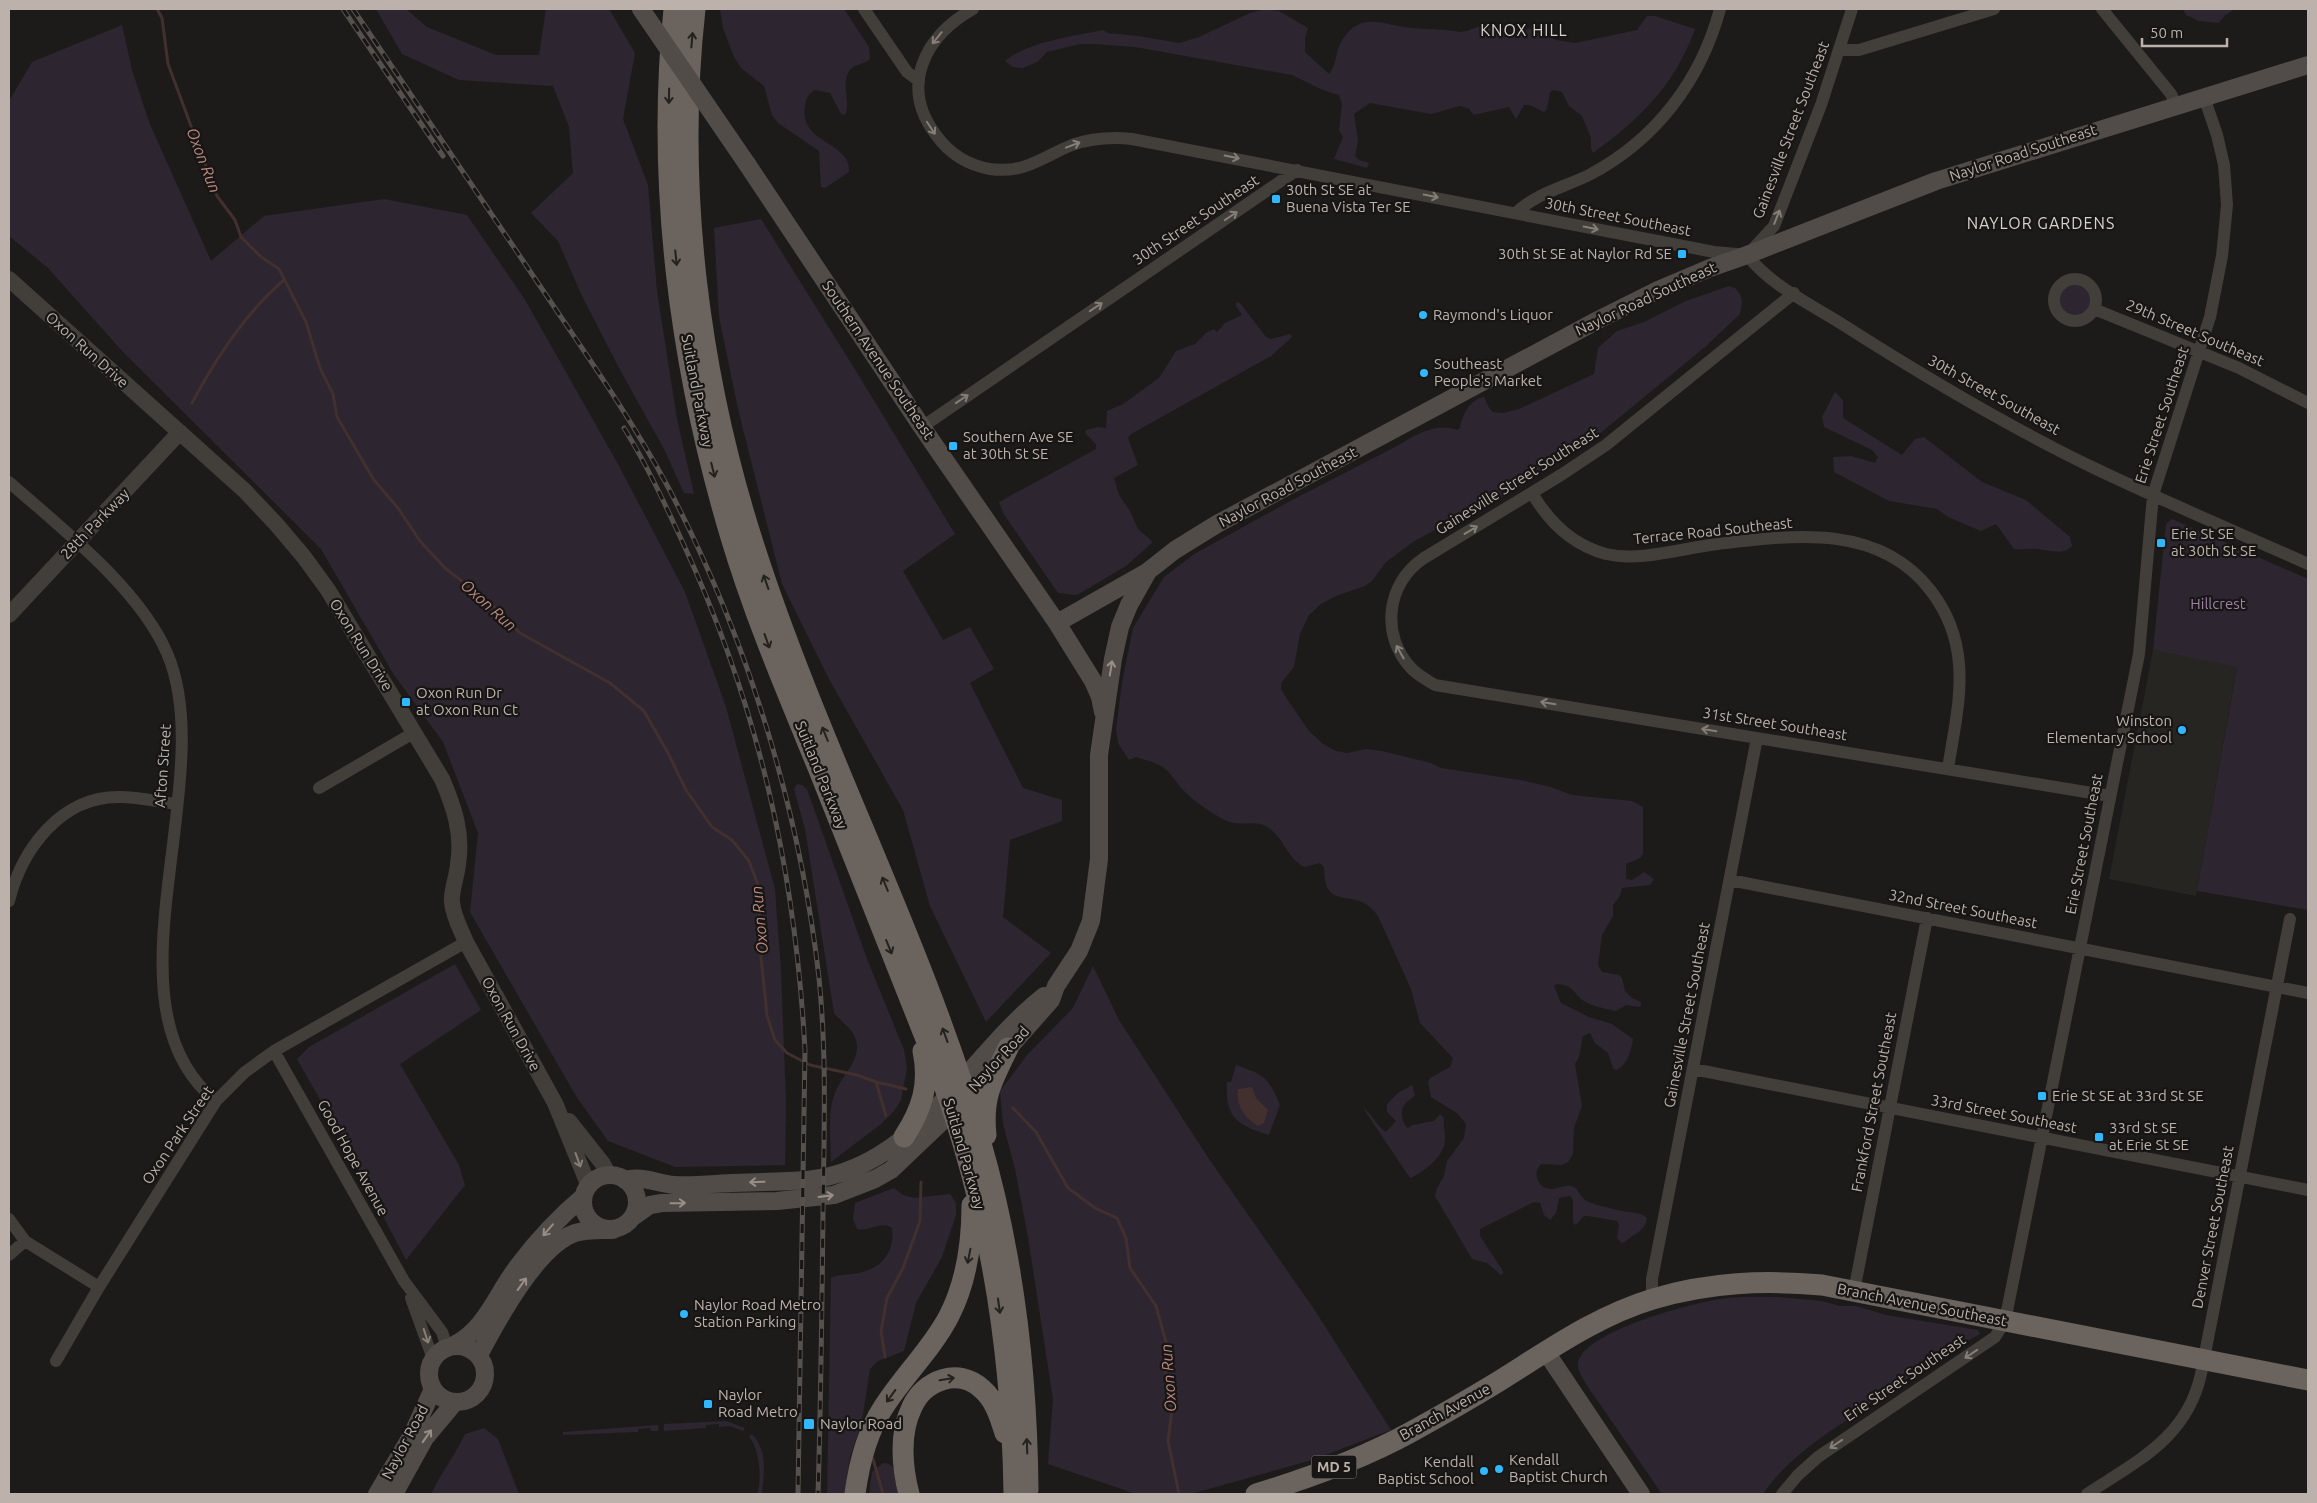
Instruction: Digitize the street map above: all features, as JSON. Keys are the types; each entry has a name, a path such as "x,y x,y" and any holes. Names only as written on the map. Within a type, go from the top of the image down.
{"highway":[{"name":"Suitland Parkway","path":"674,9 671,47 669,168 677,265 695,388 717,484 740,566 771,653 916,1012 957,1096 992,1185 1005,1248 1019,1339 1027,1430 1028,1494"},
{"name":"Suitland Parkway","path":"695,9 689,72 688,159 697,279 713,382 738,493 755,550 786,636 934,1006 957,1096 971,1172 987,1234 1001,1320 1008,1381 1014,1494"},
{"path":"904,1137 919,1111 926,1088 927,1070 916,1012"},
{"path":"992,1185 985,1118 986,1100 990,1083 1008,1048"},
{"path":"855,1494 861,1457 876,1420 891,1396 942,1328 960,1290 971,1238 971,1172"},
{"name":"Branch Avenue Southeast","path":"1546,1352 1592,1325 1652,1299 1720,1284 1763,1281 1822,1285 2308,1380"},
{"name":"Branch Avenue","path":"1256,1494 1315,1475 1370,1452 1458,1406 1546,1352"},
{"path":"909,1494 903,1450 908,1417 920,1393 934,1382 942,1380 951,1378 968,1380 982,1388 987,1394 1000,1416 1013,1470"}],"main road":[{"name":"Southern Avenue Southeast","path":"641,9 1057,623 1092,681 1100,697 1104,716"},
{"name":"Naylor Road Southeast","path":"1057,623 1147,572 1174,550 1217,524 1606,316 1694,274 1936,181 2176,105 2308,66"},
{"name":"Naylor Road","path":"617,1177 673,1185 821,1178 858,1166 878,1156 957,1096 1008,1048 1051,1000 1056,986 1079,951 1095,905 1099,859 1099,754 1104,716 1120,627 1129,605 1147,572"},
{"name":"Naylor Road","path":"633,1217 650,1205 662,1203 777,1202 834,1195 875,1179 891,1170 957,1096 1025,1011 1056,986"},
{"path":"450,1346 463,1346 479,1355 485,1371 481,1388 467,1400 455,1402 446,1400 433,1389 429,1374 433,1359 439,1352 450,1346 464,1340 477,1328 517,1267 560,1216 596,1179 617,1177 636,1193 637,1209 628,1223 613,1230 574,1233 557,1243 537,1263 502,1312 479,1355"},
{"path":"587,1190 585,1214 590,1221 613,1230"},
{"path":"1546,1352 1641,1494"},
{"name":"Naylor Road","path":"377,1494 412,1434 433,1389"},
{"name":"Naylor Road","path":"394,1494 425,1438 455,1402"}],"street":[{"path":"864,9 907,72 919,82"},
{"path":"974,9 952,23 932,45 923,61 919,82 924,116 940,140 955,155 983,168 1005,170 1026,167 1070,146 1091,140 1113,137 1147,141 1298,170"},
{"path":"1516,213 1535,198 1590,174 1616,159 1657,124 1680,97 1694,74 1712,36 1720,9"},
{"name":"Gainesville Street Southeast","path":"1747,255 1774,226 1818,114 1852,9"},
{"path":"1840,50 1859,50 1994,9"},
{"path":"2102,9 2171,94 2176,105"},
{"name":"Erie Street Southeast","path":"1782,1494 1798,1475 1818,1457 1996,1337 2005,1320 2139,654 2153,495 2210,317 2222,256 2226,205 2224,165 2217,134 2204,97"},
{"name":"30th Street Southeast","path":"922,426 1298,170 1714,252 1747,255 1758,269 1883,351 1998,417 2093,467 2308,564"},
{"name":"Oxon Run Drive","path":"9,279 245,491 304,557 354,631 442,779 453,804 458,823 460,853 452,902 466,942 555,1103 586,1179 587,1190"},
{"name":"Gainesville Street Southeast","path":"1435,684 1412,669 1396,646 1391,621 1392,603 1396,591 1409,570 1419,561 1532,493 1606,445 1794,293"},
{"name":"29th Street Southeast","path":"2094,309 2253,374 2308,403"},
{"name":"28th Parkway","path":"9,615 180,432"},
{"name":"Afton Street","path":"9,482 116,581 158,634 170,660 180,698 183,723 182,755 162,952 166,1003 172,1035 183,1060 205,1092 216,1101"},
{"name":"Terrace Road Southeast","path":"1532,493 1548,517 1574,540 1591,549 1610,555 1630,556 1718,544 1818,537 1849,540 1870,546 1894,557 1926,585 1942,608 1953,633 1959,658 1959,687 1948,769"},
{"name":"31st Street Southeast","path":"1435,684 2110,796"},
{"path":"319,788 415,732"},
{"name":"Gainesville Street Southeast","path":"1652,1299 1652,1279 1757,738"},
{"path":"9,902 19,873 35,842 56,819 68,812 99,800 120,797 177,804"},
{"name":"32nd Street Southeast","path":"1730,880 2308,993"},
{"name":"Frankford Street Southeast","path":"1854,1291 1926,918"},
{"name":"Denver Street Southeast","path":"2087,1494 2152,1450 2173,1432 2185,1416 2194,1398 2204,1359 2290,919"},
{"name":"Oxon Park Street","path":"56,1361 99,1287 216,1101 245,1072 274,1051 466,942"},
{"name":"Good Hope Avenue","path":"274,1051 404,1282 442,1332 450,1346"},
{"name":"33rd Street Southeast","path":"1693,1069 2308,1190"},
{"name":"Oxon Run Drive","path":"555,1103 603,1164 617,1177"},
{"path":"9,1219 25,1241 99,1287"},
{"path":"9,1255 25,1241"},
{"name":"Good Hope Avenue","path":"404,1282 433,1359"}],"shaded area":[{"name":"Winston Elementary School","path":"2153,650 2237,666 2196,896 2109,879"},
{"path":"1252,1087 1256,1098 1268,1110 1264,1123 1258,1126 1245,1115 1238,1101 1238,1089"}],"green space":[{"path":"376,9 406,9 427,27 496,55 539,55 546,9 609,9 635,53 623,119 648,185 657,291 677,419 694,494 684,493 664,449 581,294 558,241 531,213 573,173 569,127 553,86 459,80 402,54"},
{"path":"720,9 844,9 869,47 870,59 849,71 846,81 847,110 845,115 841,114 830,93 815,90 807,99 805,118 809,128 816,135 842,154 847,162 849,172 825,188 821,187 819,151 778,123 772,115 764,86 741,68 734,57 723,28"},
{"path":"1264,9 1279,11 1308,28 1305,38 1305,52 1329,74 1341,42 1348,32 1356,26 1372,22 1410,28 1460,32 1488,23 1513,35 1531,28 1537,29 1556,40 1575,43 1637,30 1647,16 1655,16 1695,29 1677,67 1654,99 1641,114 1593,153 1591,138 1582,116 1569,106 1562,92 1554,90 1550,92 1547,109 1544,112 1530,105 1524,105 1516,119 1509,107 1474,115 1469,109 1460,106 1431,114 1370,103 1354,114 1358,140 1355,156 1359,160 1369,163 1367,168 1334,159 1343,137 1339,130 1342,104 1339,95 1321,89 1292,75 1135,47 1094,44 1080,44 1047,52 1037,62 1023,68 1013,67 1005,61 1015,54 1038,44 1103,30 1108,33 1179,43 1199,37 1250,13"},
{"path":"2183,9 2235,9 2224,16 2219,23 2199,21 2186,15"},
{"path":"122,25 132,70 149,122 211,261 264,216 384,199 467,215 524,298 618,464 685,592 726,707 775,889 781,971 786,1103 785,1165 675,1167 608,1141 576,1096 470,912 478,833 443,742 394,675 321,549 123,352 48,268 9,236 9,101 32,62"},
{"path":"761,219 955,534 903,571 943,640 970,627 994,669 970,683 1023,788 1062,800 1062,821 1010,840 1003,917 1051,953 986,1022 930,906 903,810 829,679 782,584 738,409 719,317 714,228"},
{"path":"2075,284 2081,285 2086,289 2090,294 2090,306 2086,311 2081,315 2075,316 2069,315 2064,311 2060,306 2059,300 2060,294 2064,289 2069,285"},
{"path":"1729,286 1735,288 1740,294 1742,301 1740,314 1705,347 1598,435 1510,493 1447,523 1413,542 1386,562 1372,581 1365,586 1336,596 1321,604 1309,615 1300,634 1294,667 1281,683 1281,689 1285,696 1309,731 1323,744 1336,751 1347,753 1366,749 1382,751 1431,763 1441,768 1520,780 1551,787 1572,795 1632,801 1643,807 1643,854 1640,858 1626,864 1626,879 1632,880 1644,872 1654,879 1650,885 1622,888 1620,896 1613,905 1613,916 1602,935 1598,965 1602,972 1619,975 1622,978 1625,991 1632,998 1641,1002 1641,1005 1639,1007 1626,1005 1616,1011 1609,1010 1587,1003 1567,986 1557,984 1554,986 1561,1003 1589,1017 1612,1024 1633,1039 1630,1052 1623,1065 1616,1070 1613,1068 1608,1053 1595,1043 1590,1033 1583,1036 1579,1057 1575,1064 1582,1106 1574,1128 1573,1154 1568,1162 1562,1165 1541,1164 1537,1171 1537,1180 1542,1186 1551,1189 1571,1186 1587,1201 1617,1210 1641,1214 1647,1218 1646,1223 1639,1232 1622,1243 1617,1238 1619,1225 1617,1221 1584,1216 1576,1225 1573,1223 1573,1200 1570,1196 1559,1198 1556,1213 1550,1220 1544,1215 1540,1203 1534,1202 1480,1229 1480,1236 1503,1271 1501,1275 1487,1263 1472,1259 1435,1196 1444,1176 1447,1161 1464,1138 1466,1124 1457,1113 1431,1097 1428,1082 1430,1078 1450,1067 1453,1058 1420,1023 1411,989 1378,916 1369,906 1360,901 1335,895 1329,891 1325,882 1324,867 1320,863 1304,867 1298,863 1269,828 1259,824 1236,823 1225,820 1193,799 1161,766 1136,757 1129,760 1118,743 1116,729 1122,683 1133,628 1164,577 1196,553 1418,434 1441,428 1457,430 1460,428 1468,408 1479,398 1484,397 1493,412 1503,413 1519,409 1594,374 1598,348 1617,331 1644,322 1686,301"},
{"path":"1236,302 1240,303 1266,337 1271,339 1290,334 1292,337 1271,356 1131,434 1128,438 1138,465 1114,478 1119,495 1130,511 1138,529 1153,542 1126,566 1077,595 1058,593 1003,513 999,502 1096,449 1096,444 1085,433 1086,430 1098,427 1106,428 1107,411 1123,404 1159,378 1176,351 1195,344 1206,333 1214,329 1217,332 1225,323 1242,315 1236,306"},
{"path":"1835,392 1843,400 1843,418 1902,455 1915,439 1924,437 1982,482 2026,500 2070,537 2072,546 2060,552 2014,549 1996,524 1981,531 1948,517 1937,509 1889,501 1834,472 1833,457 1851,456 1875,463 1878,457 1872,450 1824,427 1822,417"},
{"name":"Hillcrest","path":"2172,519 2308,579 2308,910 2197,891 2237,667 2153,650 2166,524"},
{"path":"797,784 807,789 867,959 904,1050 907,1068 901,1100 894,1111 881,1124 831,1162 831,1109 835,1093 854,1061 857,1047 852,1032 834,1013 805,829 794,789"},
{"path":"455,964 481,1010 400,1064 459,1165 465,1185 406,1260 343,1140 297,1059 309,1047"},
{"path":"1093,966 1119,1020 1207,1156 1314,1309 1391,1430 1312,1460 1191,1494 1136,1494 1048,1464 1053,1400 1028,1237 1015,1169 1003,1124 1000,1091 1028,1054 1073,1008"},
{"path":"1236,1065 1259,1074 1268,1082 1276,1095 1280,1105 1269,1135 1249,1128 1235,1118 1231,1112 1228,1104 1227,1082 1231,1082"},
{"path":"1412,1085 1415,1095 1403,1107 1402,1117 1404,1123 1408,1128 1412,1125 1434,1121 1440,1114 1444,1118 1445,1138 1442,1151 1438,1157 1422,1172 1410,1178 1363,1108 1386,1132 1396,1121 1387,1112 1387,1104 1398,1093"},
{"path":"894,1188 903,1195 914,1198 950,1194 956,1203 956,1215 942,1257 916,1303 904,1351 878,1361 870,1369 862,1421 850,1457 845,1494 827,1494 831,1278 866,1271 874,1268 885,1258 891,1244 892,1228 883,1225 857,1229 853,1219 855,1203"},
{"path":"1779,1297 1822,1301 1840,1306 1856,1306 1886,1315 1978,1330 1980,1334 1900,1383 1816,1441 1782,1471 1763,1494 1662,1494 1582,1377 1578,1369 1578,1363 1585,1351 1599,1340 1618,1330 1641,1320 1687,1306 1728,1298"},
{"path":"726,1421 745,1428 743,1431 730,1426 719,1427 719,1424 706,1425 706,1428 664,1431 664,1424"},
{"path":"658,1425 658,1431 651,1431 650,1428 638,1429 638,1432 563,1435 563,1432"},
{"path":"484,1428 498,1439 519,1494 431,1494 465,1434"},
{"path":"752,1434 761,1447 763,1455 762,1494 757,1494 759,1488 759,1465 756,1449 749,1437"},
{"path":"883,1463 892,1466 894,1469 898,1479 900,1494 869,1494 872,1472"}],"waterway":[{"name":"Oxon Run","path":"157,9 162,18 168,64 217,196 235,220 241,237 261,257 279,269 306,322 320,368 333,394 337,417 374,480 398,508 420,541 445,568 489,602 520,633 610,683 644,711 686,790 712,827 732,840 749,861 758,885 761,958 767,1016 775,1040 787,1053 810,1065 857,1075 876,1082 906,1089"},
{"path":"192,403 232,337 257,307 284,280"},
{"path":"876,1082 886,1116"},
{"name":"Oxon Run","path":"1013,1108 1036,1132 1068,1188 1095,1208 1117,1218 1126,1238 1130,1268 1156,1306 1168,1349 1165,1367 1172,1409 1168,1441 1179,1494"},
{"path":"885,1357 881,1331 887,1298 903,1268 920,1221 921,1182"},
{"path":"873,1459 883,1494"}],"railway":[{"path":"343,9 443,156"},
{"path":"353,9 589,358 622,409 668,487 722,603 766,726 784,788 798,852 810,915 822,1007 824,1124 818,1494"},
{"path":"624,428 648,470 683,543 710,605 733,666 769,791 782,854 800,983 805,1050 798,1494"}],"place":[{"name":"30th St SE at Buena Vista Ter SE","path":"1276,199"},
{"name":"30th St SE at Naylor Rd SE","path":"1682,254"},
{"name":"Raymond's Liquor","path":"1423,315"},
{"name":"Southeast People's Market","path":"1424,373"},
{"name":"Southern Ave SE at 30th St SE","path":"953,446"},
{"name":"Erie St SE at 30th St SE","path":"2161,543"},
{"name":"Oxon Run Dr at Oxon Run Ct","path":"406,702"},
{"name":"Winston Elementary School","path":"2182,730"},
{"name":"Erie St SE at 33rd St SE","path":"2042,1096"},
{"name":"33rd St SE at Erie St SE","path":"2099,1137"},
{"name":"Naylor Road Metro Station Parking","path":"684,1314"},
{"name":"Naylor Road Metro","path":"708,1404"},
{"name":"Naylor Road","path":"809,1424"},
{"name":"Kendall Baptist Church","path":"1499,1469"},
{"name":"Kendall Baptist School","path":"1484,1471"}],"district":[{"name":"KNOX HILL","path":"1524,30"},
{"name":"NAYLOR GARDENS","path":"2041,223"}]}
